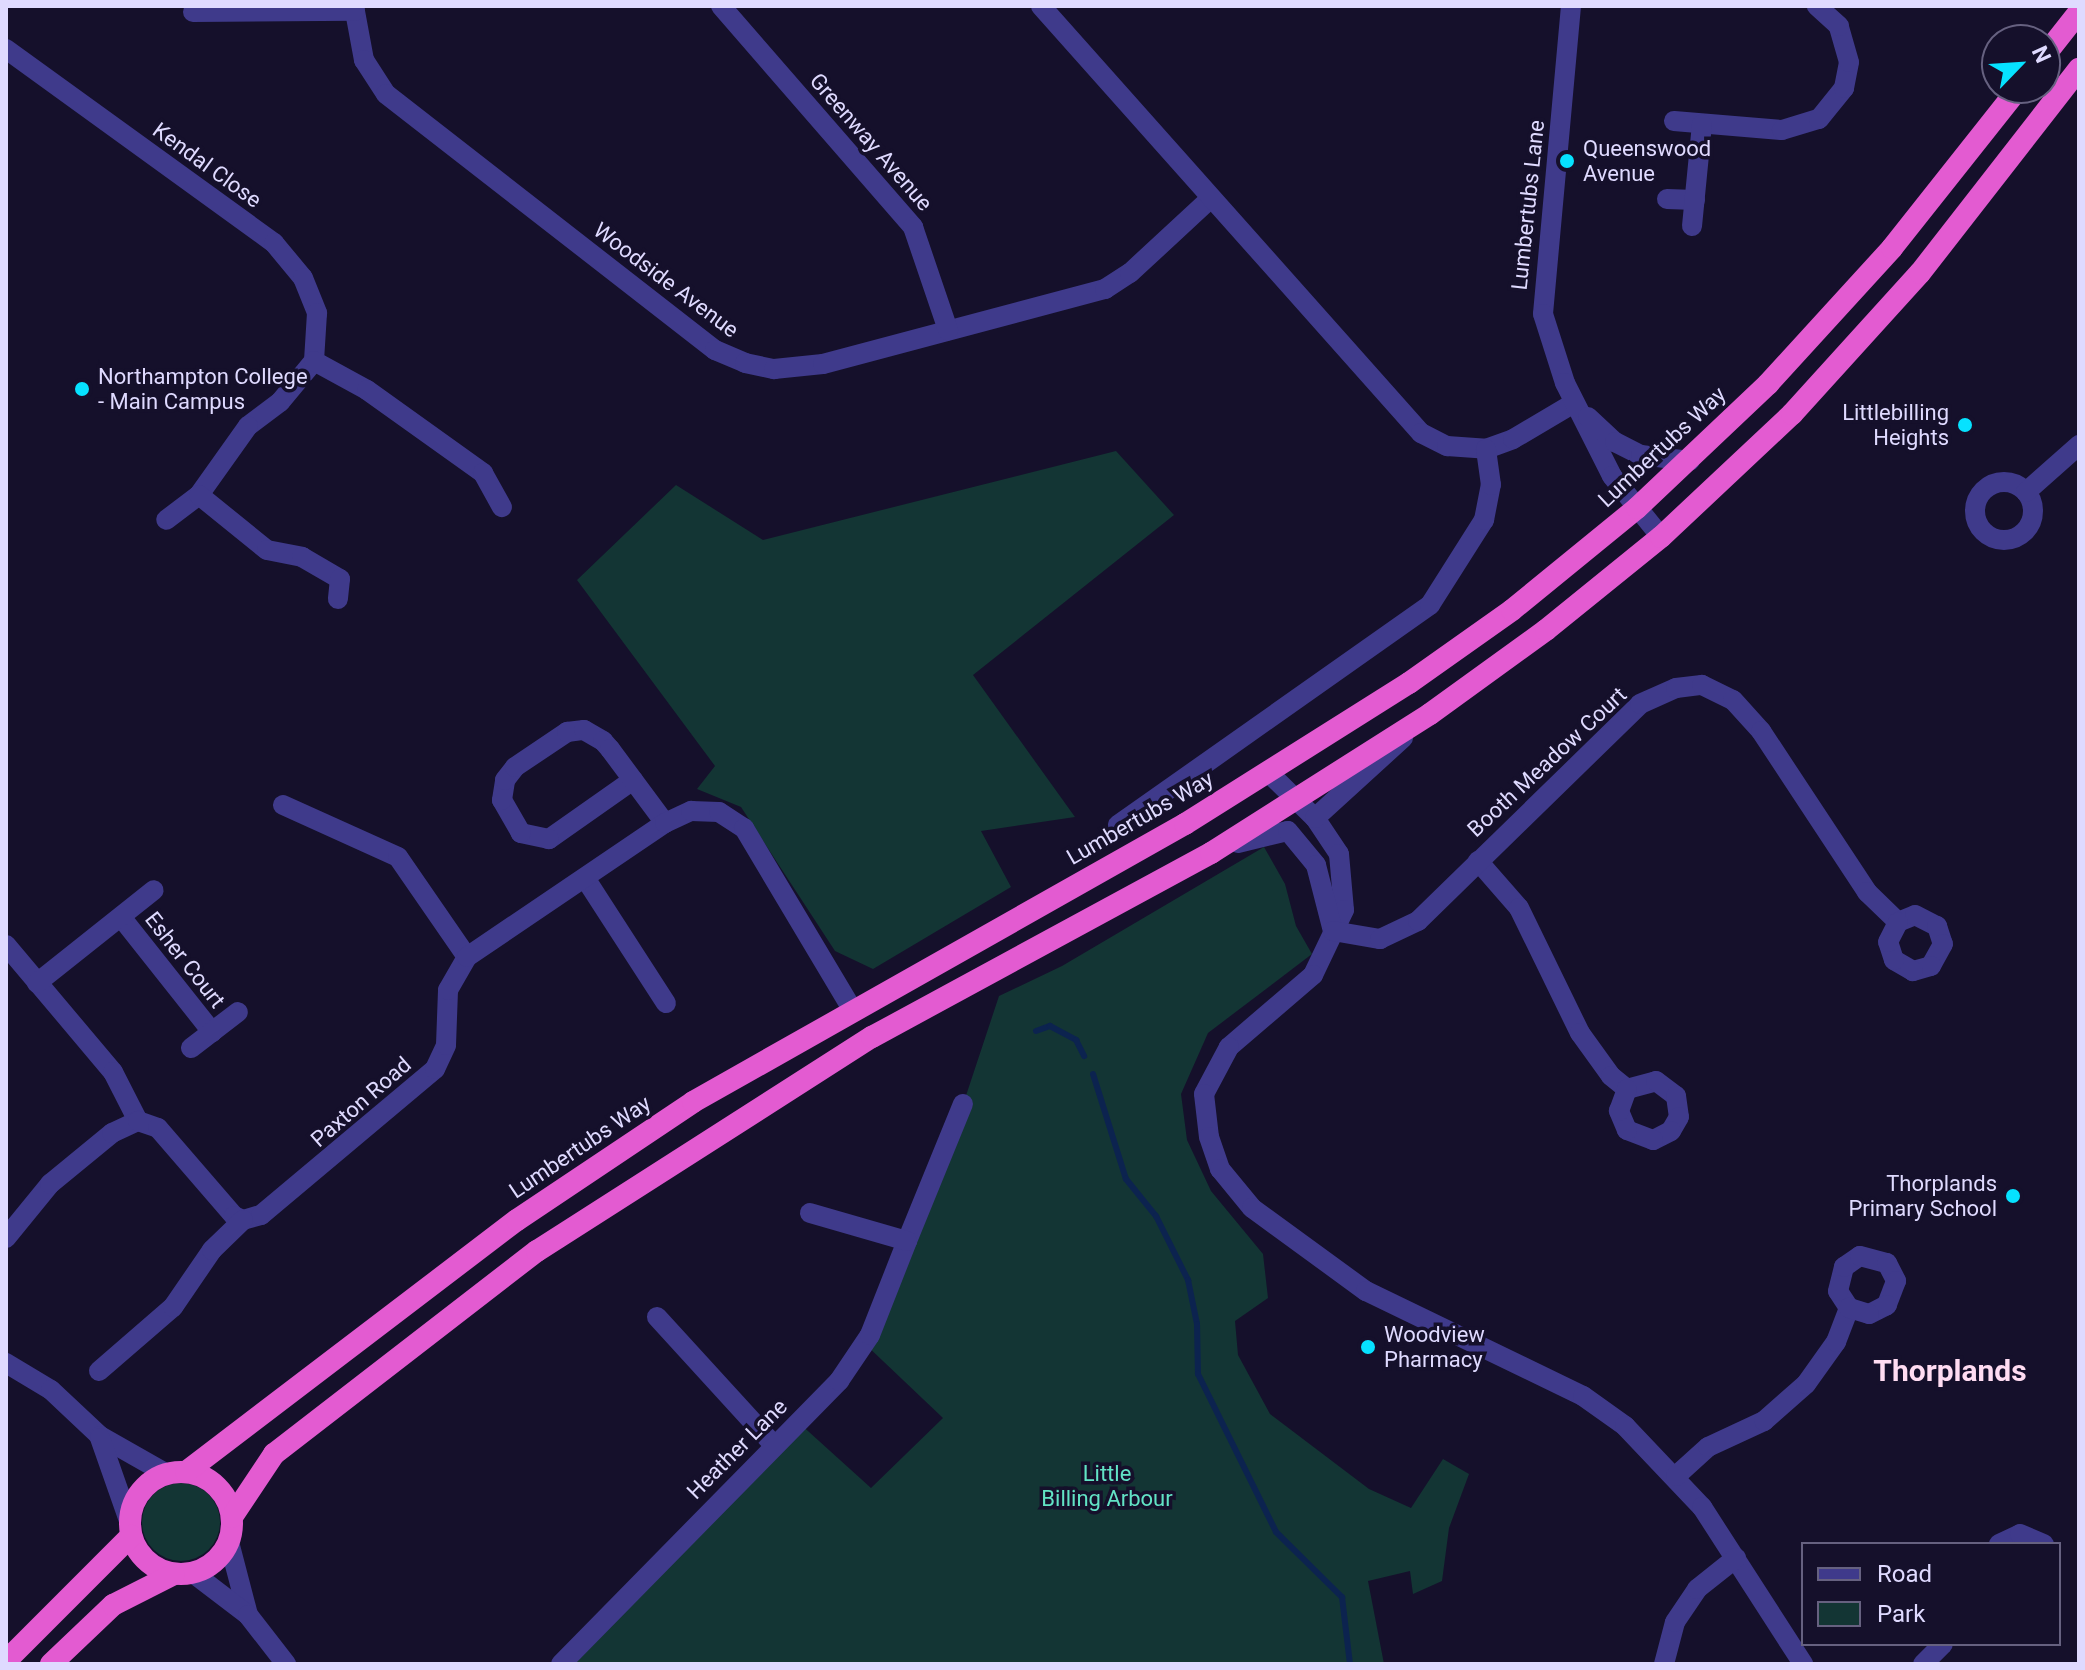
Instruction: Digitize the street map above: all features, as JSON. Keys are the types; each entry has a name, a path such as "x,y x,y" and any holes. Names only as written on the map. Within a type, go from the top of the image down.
{"highway":[{"path":"2061,35 2079,12"},
{"path":"51,1664 113,1605 221,1556 229,1542 232,1517 274,1454 537,1251 872,1037 1211,853 1430,714 1546,630 1661,537 1792,414 1920,273 2079,69"},
{"name":"Lumbertubs Way","path":"176,1473 542,1203 693,1102 1269,773 1512,610 1690,461 1892,248 2006,104"},
{"path":"6,1661 130,1528 140,1491 176,1473 217,1486 232,1517"},
{"path":"130,1528 146,1562 183,1574"}],"street":[{"name":"Greenway Avenue","path":"721,6 913,227 948,330"},
{"name":"Lumbertubs Lane","path":"1571,6 1542,298 1550,345 1574,403 1612,476 1661,537"},
{"path":"1674,121 1782,130 1808,125 1829,110 1844,88 1849,62 1839,26 1817,6"},
{"name":"Woodside Avenue","path":"354,8 370,74 386,94 730,358 774,369 807,367 1105,289 1130,273 1211,198"},
{"path":"193,12 354,8"},
{"path":"1050,9 1211,198 1421,433 1447,446 1486,449 1513,439 1574,403 1615,442 1641,455 1690,461"},
{"name":"Kendal Close","path":"6,49 274,243 303,278 317,313 314,361"},
{"path":"1692,226 1702,124"},
{"path":"1667,199 1695,200"},
{"path":"166,520 199,495 248,426 280,402 314,361 367,390 483,473 502,507"},
{"path":"2026,492 2079,445"},
{"name":"Lumbertubs Way","path":"1118,825 1430,605 1484,520 1491,485 1486,449"},
{"path":"199,495 267,550 302,557 340,579 338,599"},
{"name":"Booth Meadow Court","path":"1333,931 1380,939 1418,921 1640,704 1676,688 1702,685 1733,700 1761,731 1867,892 1898,922"},
{"path":"1315,818 1430,714"},
{"path":"633,780 549,839 521,833 502,800 505,780 515,767 574,730 603,741 633,780 665,823"},
{"path":"1269,773 1315,818 1339,854 1344,910 1313,975 1229,1047 1204,1094 1209,1137 1220,1169 1252,1208 1321,1262 1366,1291 1583,1396 1625,1426 1676,1476 1736,1558 1803,1664"},
{"path":"283,805 398,857 467,957"},
{"name":"Paxton Road","path":"99,1371 173,1307 212,1250 243,1220 261,1215 325,1166 435,1069 446,1045 448,990 467,957 665,823 691,811 711,810 744,828 852,1009"},
{"path":"1211,853 1259,834 1288,831 1316,865 1333,931"},
{"path":"1478,861 1519,908 1588,1046 1627,1089"},
{"path":"585,878 666,1003"},
{"name":"Esher Court","path":"37,983 154,890"},
{"name":"Esher Court","path":"121,917 212,1032"},
{"path":"6,945 113,1072 138,1121 158,1128 227,1210 243,1220"},
{"name":"Esher Court","path":"191,1048 238,1012"},
{"name":"Heather Lane","path":"561,1664 839,1381 870,1335 963,1104"},
{"path":"6,1238 50,1184 112,1133 138,1121"},
{"path":"810,1213 907,1241"},
{"path":"1676,1476 1708,1447 1764,1421 1806,1384 1836,1342 1849,1308"},
{"path":"657,1317 774,1445"},
{"path":"6,1363 51,1390 100,1436 176,1473"},
{"path":"100,1436 130,1528"},
{"path":"2003,1542 2020,1534 2039,1542"},
{"path":"229,1542 248,1615"},
{"path":"1664,1664 1675,1622 1697,1589 1736,1558"},
{"path":"183,1574 248,1615 281,1657 260,1664"},
{"path":"1923,1664 1941,1646"}],"green space":[{"path":"1116,451 1174,515 973,675 1075,817 981,831 1011,887 873,969 835,951 741,807 697,789 715,766 577,580 676,485 763,540"},
{"name":"Little Billing Arbour","path":"1264,847 1285,884 1296,926 1312,954 1208,1033 1181,1094 1187,1140 1211,1191 1263,1254 1268,1298 1235,1321 1238,1355 1270,1414 1369,1489 1411,1508 1443,1459 1469,1474 1449,1528 1442,1581 1413,1594 1410,1571 1368,1581 1384,1664 563,1664 798,1422 871,1488 943,1418 864,1343 945,1159 999,996 1062,966"},
{"path":"181,1483 196,1486 213,1500 220,1522 217,1537 203,1554 181,1561 166,1558 149,1544 142,1522 145,1507 159,1490"}],"waterway":[{"path":"1036,1031 1050,1026 1076,1040 1084,1056"},
{"path":"1093,1074 1126,1179 1156,1216 1188,1280 1197,1324 1198,1374 1276,1532 1342,1597 1350,1664"}],"place":[{"name":"Queenswood Avenue","path":"1567,161"},
{"name":"Northampton College - Main Campus","path":"82,389"},
{"name":"Littlebilling Heights","path":"1965,425"},
{"name":"Thorplands Primary School","path":"2013,1196"},
{"name":"Woodview Pharmacy","path":"1368,1347"}],"district":[{"name":"Thorplands","path":"1950,1371"}]}
